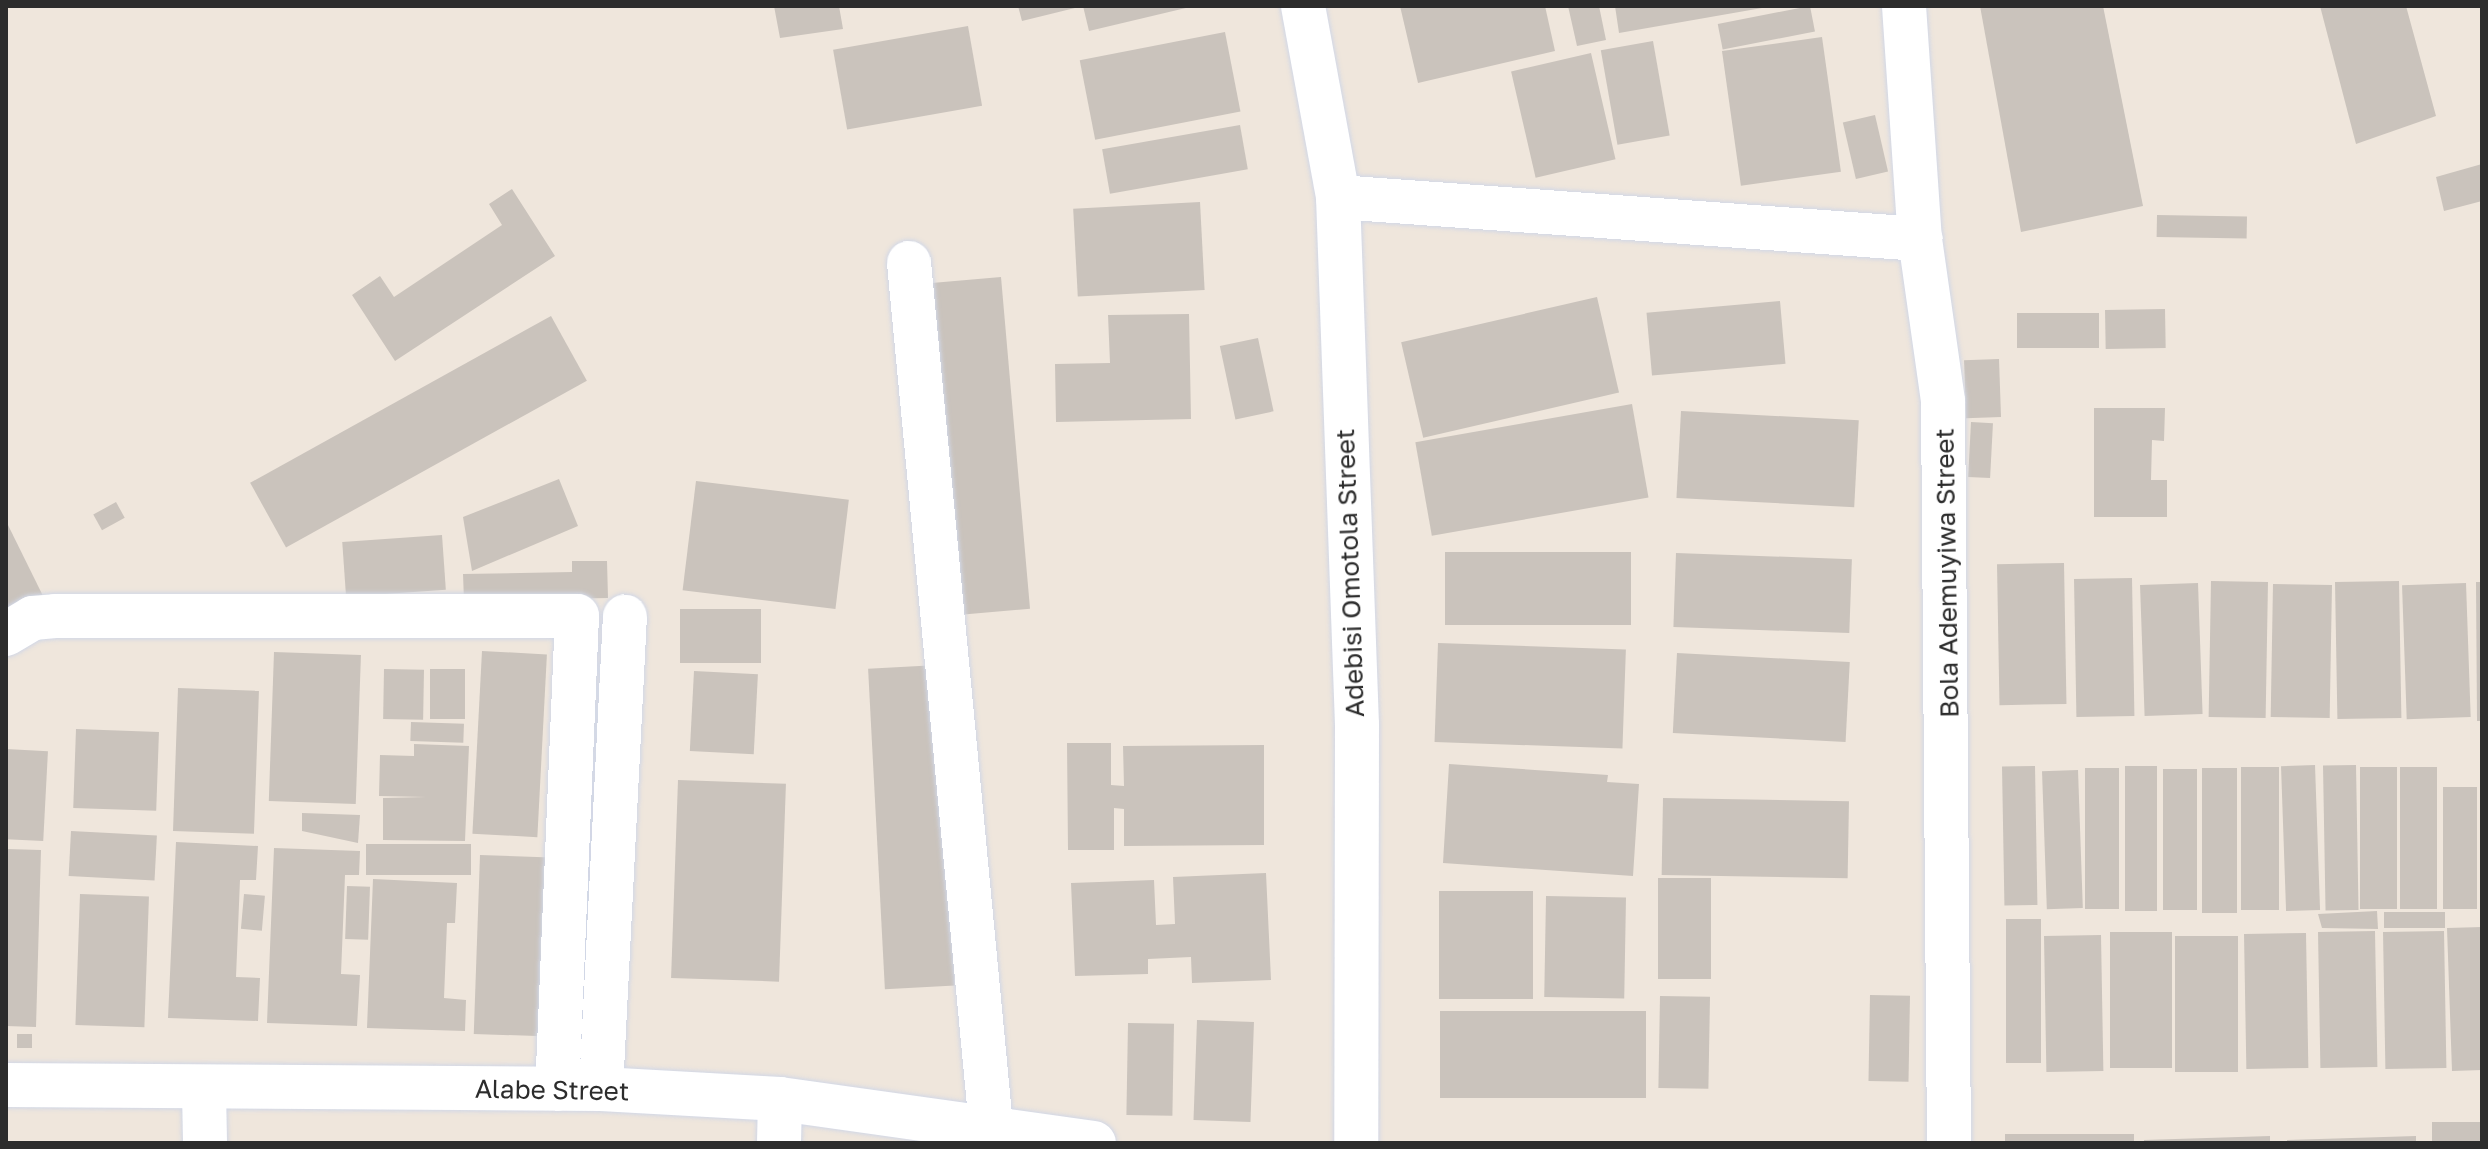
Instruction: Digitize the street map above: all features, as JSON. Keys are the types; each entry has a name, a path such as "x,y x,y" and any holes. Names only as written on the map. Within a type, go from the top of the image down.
{"street":[{"name":"Adebisi Omotola Street","path":"1303,6 1338,197 1357,725 1356,1143"},
{"name":"Bola Ademuyiwa Street","path":"1904,6 1920,239 1943,401 1949,1143"},
{"path":"1338,197 1920,239"},
{"path":"909,263 991,1125"},
{"path":"6,634 33,618 55,616 577,616 557,1089"},
{"path":"601,1089 625,617"},
{"name":"Alabe Street","path":"6,1085 204,1090 601,1089 780,1099 991,1125 1094,1143"},
{"path":"204,1090 205,1143"},
{"path":"779,1143 780,1099"}],"building":[{"path":"774,6 839,6 843,29 780,38"},
{"path":"1018,6 1079,6 1079,7 1022,21"},
{"path":"1083,6 1189,6 1190,7 1089,31"},
{"path":"1400,6 1545,6 1555,51 1418,83"},
{"path":"1568,6 1599,6 1606,40 1577,46"},
{"path":"1615,6 1762,6 1762,8 1619,33"},
{"path":"1810,6 1815,32 1723,49 1718,24"},
{"path":"1980,6 2103,6 2143,206 2021,232"},
{"path":"2320,6 2406,6 2436,116 2356,144"},
{"path":"968,26 982,106 847,130 833,50"},
{"path":"1225,32 1240,112 1095,140 1080,60"},
{"path":"1822,37 1841,172 1741,186 1722,51"},
{"path":"1653,41 1670,136 1617,145 1601,50"},
{"path":"1591,53 1616,159 1536,178 1511,71"},
{"path":"1875,115 1888,172 1856,179 1843,122"},
{"path":"1240,125 1248,169 1110,194 1102,149"},
{"path":"2482,164 2482,201 2444,211 2436,177"},
{"path":"512,189 555,256 395,361 352,295 380,276 394,297 502,225 489,204"},
{"path":"1200,202 1205,290 1078,297 1073,209"},
{"path":"2157,215 2247,217 2247,239 2157,237"},
{"path":"1001,277 1030,609 949,616 920,284"},
{"path":"1597,297 1619,392 1423,438 1401,342"},
{"path":"1780,301 1785,364 1652,375 1647,313"},
{"path":"2165,309 2166,348 2106,349 2105,310"},
{"path":"2017,313 2099,313 2099,348 2017,348"},
{"path":"1189,314 1191,419 1056,422 1055,364 1110,363 1108,315"},
{"path":"551,316 587,381 286,547 250,483"},
{"path":"1258,338 1274,411 1235,419 1220,346"},
{"path":"1999,359 2001,417 1966,418 1964,360"},
{"path":"1632,404 1648,498 1432,536 1415,442"},
{"path":"2094,408 2165,408 2164,441 2152,440 2151,480 2167,480 2167,517 2094,517"},
{"path":"1681,411 1859,420 1854,507 1676,498"},
{"path":"1971,422 1993,423 1990,478 1968,477"},
{"path":"559,479 578,526 472,571 463,517"},
{"path":"696,481 849,500 835,609 683,590"},
{"path":"116,502 125,518 102,530 93,515"},
{"path":"6,521 44,598 6,612"},
{"path":"442,535 446,590 346,597 342,542"},
{"path":"1445,552 1631,552 1631,625 1445,625"},
{"path":"1676,553 1852,559 1849,633 1673,627"},
{"path":"572,561 607,561 608,598 464,601 463,574 572,572"},
{"path":"2064,563 2066,704 1999,705 1997,564"},
{"path":"2132,578 2134,716 2076,717 2074,579"},
{"path":"2211,581 2268,582 2266,718 2209,717"},
{"path":"2399,581 2401,718 2337,719 2335,582"},
{"path":"2476,582 2482,582 2482,721 2477,721"},
{"path":"2198,583 2203,714 2145,716 2140,585"},
{"path":"2466,583 2471,717 2407,719 2402,585"},
{"path":"2273,584 2332,585 2330,718 2271,717"},
{"path":"680,609 761,609 761,663 680,663"},
{"path":"1438,643 1626,650 1622,749 1435,742"},
{"path":"482,651 547,654 537,837 472,834"},
{"path":"274,652 361,655 356,804 269,801"},
{"path":"1677,653 1850,662 1846,742 1673,733"},
{"path":"938,665 955,986 885,989 868,669"},
{"path":"384,669 424,670 423,720 383,719"},
{"path":"430,669 465,669 465,719 430,719"},
{"path":"694,671 758,674 754,754 690,751"},
{"path":"178,688 259,691 254,834 173,831"},
{"path":"411,722 464,724 463,743 410,741"},
{"path":"76,729 159,732 156,811 73,808"},
{"path":"1067,743 1111,743 1111,785 1124,786 1123,746 1264,745 1264,845 1124,846 1124,809 1114,808 1114,850 1068,850"},
{"path":"414,744 469,746 465,841 383,840 383,798 426,797 379,796 380,755 414,756"},
{"path":"6,749 48,751 43,841 6,839"},
{"path":"1449,764 1608,775 1607,782 1639,784 1633,876 1443,863"},
{"path":"2315,765 2320,910 2286,911 2281,766"},
{"path":"2356,765 2359,910 2326,911 2323,766"},
{"path":"2035,766 2037,905 2004,906 2002,767"},
{"path":"2125,766 2157,766 2157,911 2125,911"},
{"path":"2241,767 2279,767 2279,910 2241,910"},
{"path":"2360,767 2397,767 2397,909 2360,909"},
{"path":"2400,767 2437,767 2437,909 2400,909"},
{"path":"2085,768 2119,768 2119,909 2085,909"},
{"path":"2202,768 2237,768 2237,913 2202,913"},
{"path":"2163,769 2197,769 2197,910 2163,910"},
{"path":"2078,770 2083,908 2047,909 2042,771"},
{"path":"678,780 786,784 779,982 671,978"},
{"path":"2443,787 2477,787 2477,909 2443,909"},
{"path":"1663,798 1849,801 1848,878 1662,875"},
{"path":"302,813 360,815 358,843 302,831"},
{"path":"71,831 157,836 155,880 69,876"},
{"path":"176,842 258,846 256,880 240,880 236,977 260,978 258,1021 168,1018"},
{"path":"366,844 471,844 471,875 366,875"},
{"path":"274,848 360,851 359,875 345,875 341,974 360,975 357,1026 267,1023"},
{"path":"6,849 41,850 36,1027 6,1026"},
{"path":"480,855 558,858 552,1037 474,1034"},
{"path":"1266,873 1271,980 1192,983 1191,957 1148,959 1148,974 1075,976 1071,883 1154,880 1156,925 1175,924 1173,877"},
{"path":"1658,878 1711,878 1711,979 1658,979"},
{"path":"373,879 457,883 455,923 447,923 444,998 466,1000 465,1031 367,1028"},
{"path":"347,886 370,887 368,940 345,939"},
{"path":"1439,891 1533,891 1533,999 1439,999"},
{"path":"80,894 149,896 144,1027 75,1025"},
{"path":"244,894 265,896 262,931 241,929"},
{"path":"1546,896 1626,897 1624,998 1544,997"},
{"path":"2377,911 2378,929 2322,928 2318,914"},
{"path":"2384,912 2445,912 2445,928 2384,928"},
{"path":"2006,919 2041,919 2041,1063 2006,1063"},
{"path":"2482,927 2482,1070 2452,1071 2447,928"},
{"path":"2375,931 2377,1067 2320,1068 2318,932"},
{"path":"2444,931 2446,1068 2385,1069 2383,932"},
{"path":"2110,932 2172,932 2172,1068 2110,1068"},
{"path":"2306,933 2308,1068 2246,1069 2244,934"},
{"path":"2101,935 2103,1071 2046,1072 2044,936"},
{"path":"2175,936 2238,936 2238,1072 2175,1072"},
{"path":"1870,995 1910,996 1908,1082 1868,1081"},
{"path":"1660,996 1710,997 1708,1089 1658,1088"},
{"path":"1440,1011 1646,1011 1646,1098 1440,1098"},
{"path":"1197,1020 1254,1022 1250,1122 1194,1120"},
{"path":"1128,1023 1174,1024 1172,1116 1126,1115"},
{"path":"17,1034 32,1034 32,1048 17,1048"},
{"path":"2432,1122 2482,1122 2482,1143 2432,1143"},
{"path":"2005,1134 2134,1134 2134,1143 2005,1143"},
{"path":"2270,1136 2270,1143 2144,1143 2144,1140"},
{"path":"2416,1136 2416,1143 2287,1143 2287,1140"}]}
